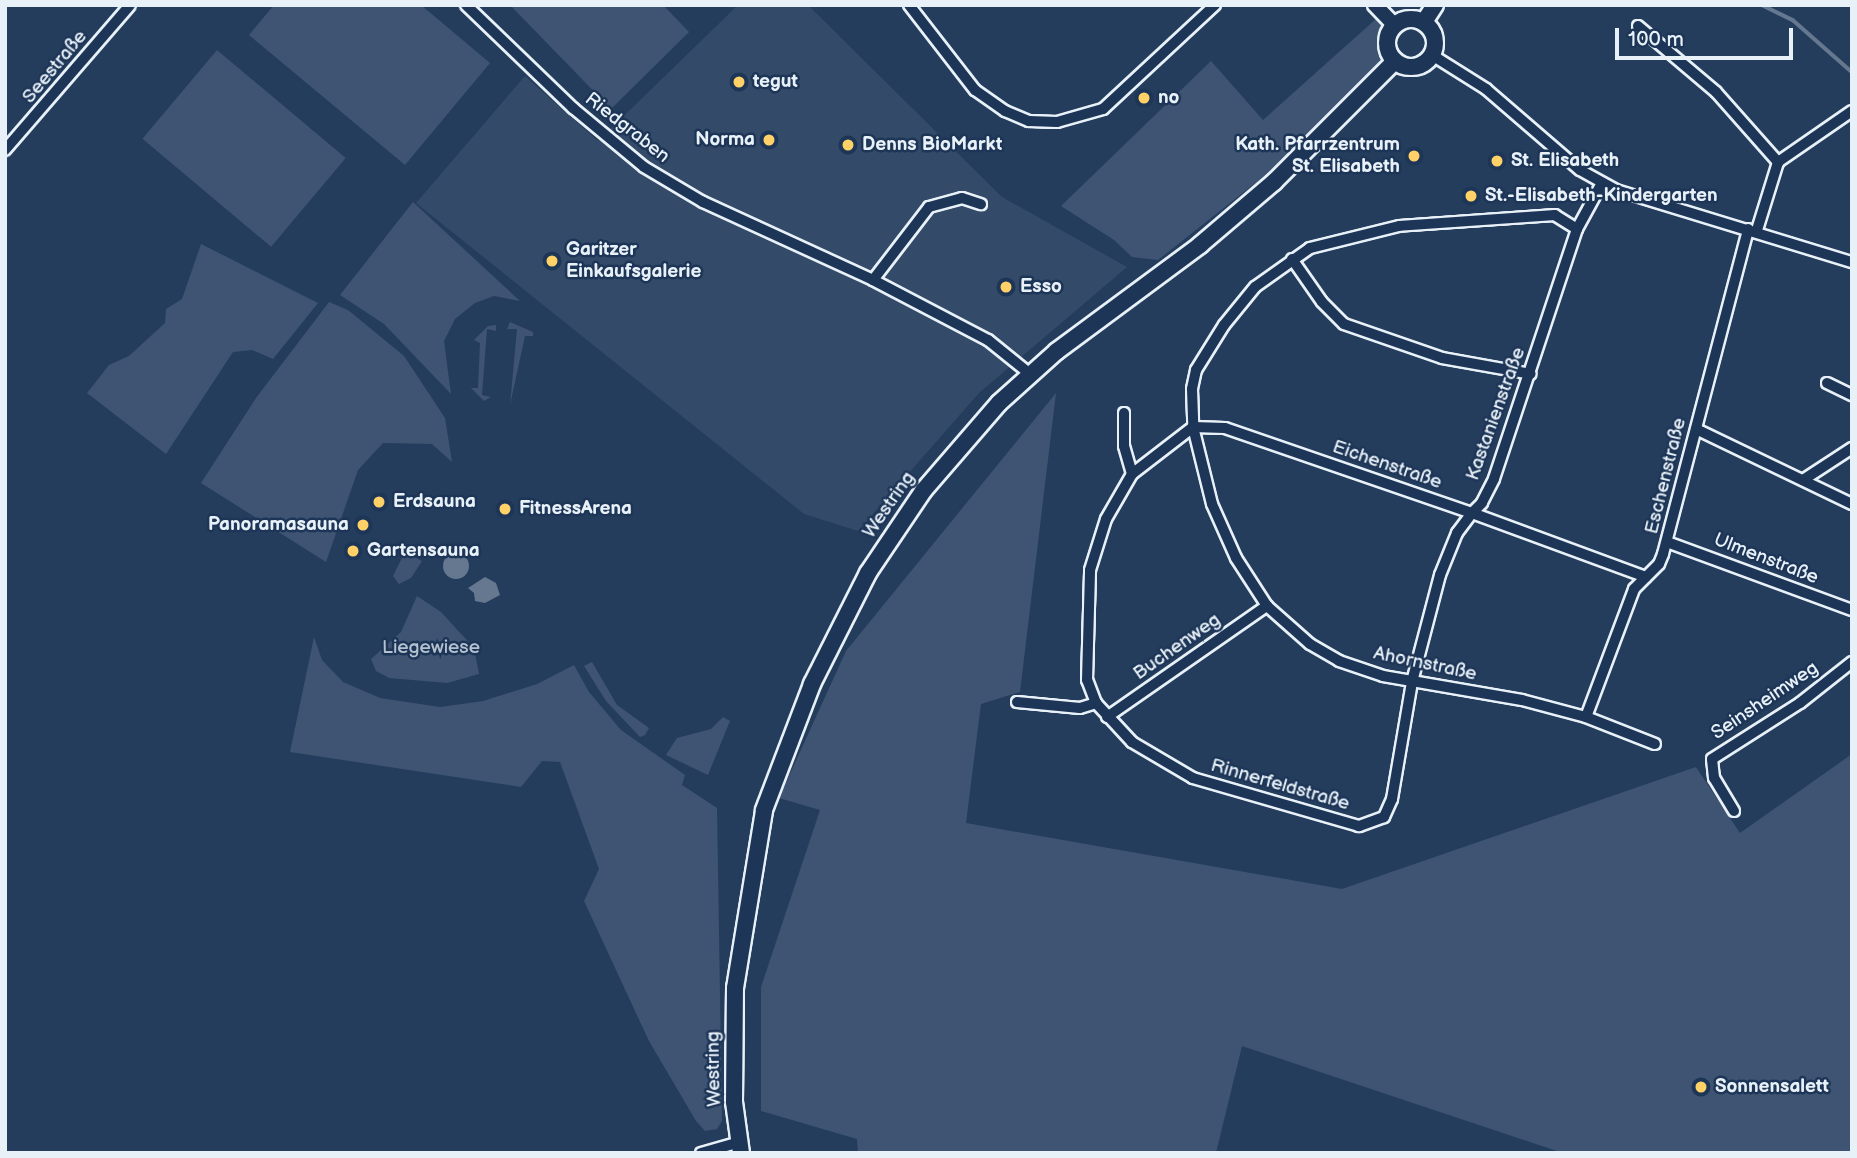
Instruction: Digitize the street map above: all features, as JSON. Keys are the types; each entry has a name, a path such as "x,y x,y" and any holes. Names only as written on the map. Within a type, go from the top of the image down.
{"main road":[{"path":"1424,22 1435,5"},
{"path":"1410,18 1424,22 1434,34 1432,55 1418,67 1395,61 1386,44 1394,25 1410,18"},
{"name":"Westring","path":"740,1147 733,1048 740,941 764,810 837,627 896,528 971,432 1030,373 1200,245 1274,183 1395,61"}],"street":[{"name":"Seestraße","path":"5,150 130,5"},
{"name":"Riedgraben","path":"466,5 573,108 644,167 702,202 873,280 994,344 1030,373"},
{"path":"909,5 975,90 1004,111 1029,121 1057,122 1103,109 1215,5"},
{"path":"1375,5 1394,25"},
{"path":"1638,26 1716,92 1778,162 1852,111"},
{"path":"1432,55 1486,89 1580,170 1602,183 1852,262"},
{"name":"Eschenstraße","path":"1586,717 1634,589 1659,565 1667,542 1753,229 1778,162"},
{"name":"Kastanienstraße","path":"1384,817 1392,799 1412,682 1448,554 1494,479 1577,229 1602,183"},
{"path":"873,280 929,207 962,198 981,204"},
{"name":"Ahornstraße","path":"1577,229 1555,215 1399,226 1325,242 1292,259 1255,287 1223,325 1196,370 1192,389 1193,427 1212,504 1236,558 1267,606 1310,644 1339,661 1412,682 1522,700 1586,717 1655,744"},
{"path":"1292,259 1321,302 1344,324 1442,358 1531,374"},
{"path":"1827,383 1852,395"},
{"path":"1124,413 1124,446 1132,474"},
{"name":"Rinnerfeldstraße","path":"1193,427 1132,474 1106,519 1090,570 1085,644 1087,680 1096,703 1132,742 1193,778 1359,826 1384,817"},
{"name":"Eichenstraße","path":"1193,427 1224,428 1472,513 1646,577"},
{"path":"1696,429 1852,504"},
{"path":"1803,480 1852,449"},
{"name":"Ulmenstraße","path":"1667,542 1852,610"},
{"name":"Buchenweg","path":"1107,717 1267,606"},
{"name":"Seinsheimweg","path":"1734,811 1711,772 1712,759 1800,703 1852,662"},
{"path":"1017,702 1080,708 1096,703"},
{"path":"701,1153 740,1147"}],"shaded area":[{"path":"738,5 808,5 1002,197 1127,267 979,393 858,531 804,514 416,203 525,76 598,141"},
{"path":"456,553 465,557 469,566 465,575 456,579 447,575 443,566 447,557"},
{"path":"485,577 496,583 500,595 485,603 475,601 474,593 468,588"}],"green space":[{"path":"274,5 421,5 490,63 405,165 249,35"},
{"path":"510,5 663,5 689,32 611,109"},
{"path":"1377,18 1391,29 1391,51 1355,96 1297,150 1158,260 1132,257 1114,240 1061,206 1211,61 1263,120"},
{"path":"217,50 346,158 271,247 142,139"},
{"path":"413,202 520,301 494,296 475,303 455,319 444,341 451,394 384,324 340,295"},
{"path":"201,244 318,303 273,359 252,350 233,352 166,454 87,393 109,365 129,356 165,323 166,309 182,299"},
{"path":"329,302 348,310 404,356 445,418 452,462 432,444 383,443 358,470 326,562 201,483 256,398"},
{"path":"510,322 533,332 533,336 525,336 510,405 517,329 507,329"},
{"path":"496,325 496,331 487,329 482,395 491,397 484,401 471,388 478,388 480,343 474,340 488,326"},
{"path":"1056,393 1020,692 981,704 966,823 1342,889 1696,767 1740,833 1852,754 1852,1153 1563,1153 1242,1046 1216,1153 858,1153 857,1139 761,1111 761,987 820,810 779,798 846,651"},
{"name":"Liegewiese","path":"405,552 422,561 411,578 399,584 393,576"},
{"name":"Liegewiese","path":"417,596 441,612 474,648 479,674 447,683 389,678 376,671 371,659 401,632"},
{"path":"314,637 322,660 343,682 380,698 440,707 483,701 537,684 574,665 589,692 621,730 685,775 682,785 717,808 722,1121 717,1129 705,1131 696,1121 649,1041 584,901 599,869 560,762 542,761 521,787 290,752"},
{"path":"592,662 617,705 649,728 645,735 640,737 606,701 584,666"},
{"path":"723,717 730,721 708,775 666,755 677,738 711,729"}],"waterway":[{"path":"1762,5 1793,20 1852,72"}],"place":[{"name":"tegut","path":"739,82"},
{"name":"no","path":"1144,98"},
{"name":"Norma","path":"769,140"},
{"name":"Denns BioMarkt","path":"848,145"},
{"name":"Kath. Pfarrzentrum St. Elisabeth","path":"1414,156"},
{"name":"St. Elisabeth","path":"1497,161"},
{"name":"St.-Elisabeth-Kindergarten","path":"1471,196"},
{"name":"Garitzer Einkaufsgalerie","path":"552,261"},
{"name":"Esso","path":"1006,287"},
{"name":"Erdsauna","path":"379,502"},
{"name":"FitnessArena","path":"505,509"},
{"name":"Panoramasauna","path":"363,525"},
{"name":"Gartensauna","path":"353,551"},
{"name":"Sonnensalett","path":"1701,1087"}]}
